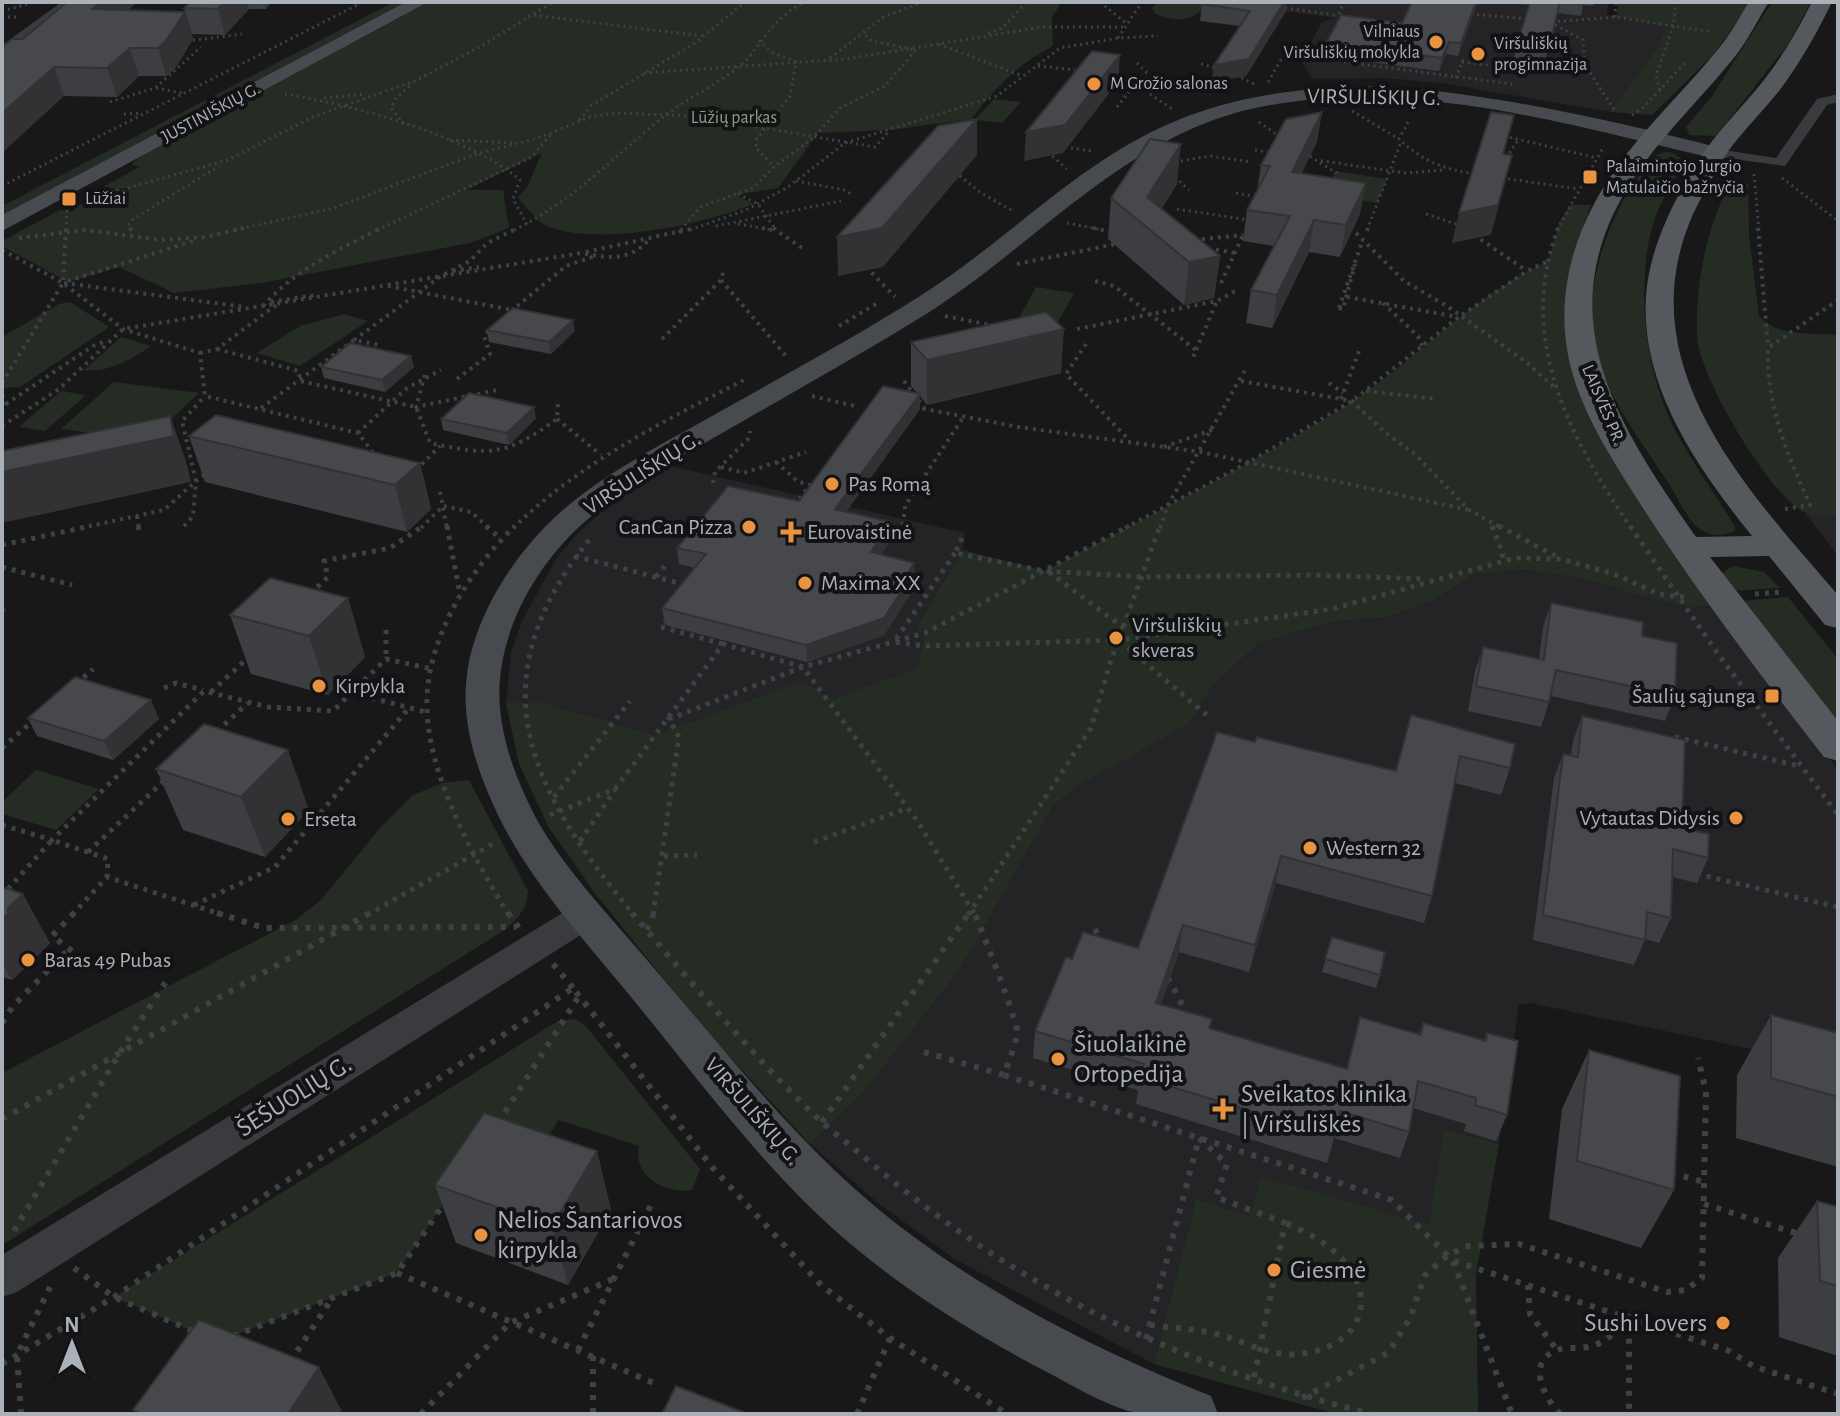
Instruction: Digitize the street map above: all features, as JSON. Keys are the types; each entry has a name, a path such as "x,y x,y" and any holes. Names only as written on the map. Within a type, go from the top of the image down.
{"main road":[{"name":"JUSTINIŠKIŲ G.","path":"44,178 385,2"},
{"name":"JUSTINIŠKIŲ G.","path":"8,231 419,2"},
{"name":"LAISVĖS PR.","path":"1759,2 1728,51 1617,184 1593,232 1584,264 1578,319 1582,356 1595,396 1625,456 1717,596 1838,748"},
{"path":"1822,2 1792,57 1717,153 1681,213 1668,244 1658,306 1663,357 1672,387 1688,420 1777,546 1838,617"},
{"name":"VIRŠULIŠKIŲ G.","path":"1193,1414 1125,1387 1029,1340 956,1295 878,1238 836,1202 767,1130 586,915 523,829 491,758 482,719 483,685 490,648 510,598 556,534 593,501 643,467 917,308 1023,233 1098,172 1128,152 1211,115 1243,105 1314,93 1371,92 1449,98 1617,123 1652,139 1717,153"},
{"path":"1683,547 1777,546"}],"street":[{"path":"2,50 68,2"},
{"path":"1717,153 1780,163 1822,102 1838,98"},
{"name":"ŠEŠUOLIŲ G.","path":"2,1278 40,1249 527,936 586,915"}],"path":[{"path":"2,10 15,2"},
{"path":"2,10 35,2"},
{"path":"2,186 363,2"},
{"path":"408,127 391,108 396,98 417,80 553,2"},
{"path":"579,121 592,105 703,36 745,2"},
{"path":"261,409 441,276 470,261 487,243 527,224 579,190 667,114 747,59 759,40 782,15 804,2"},
{"path":"829,59 885,16 924,2"},
{"path":"644,73 730,71 916,50 1002,28 1027,2"},
{"path":"1100,2 1126,26"},
{"path":"1118,38 1142,2"},
{"path":"1275,6 1337,14 1344,2"},
{"path":"1615,17 1616,2"},
{"path":"1660,90 1656,82 1658,61 1673,27 1676,2"},
{"path":"1466,14 1550,22 1615,17 1713,32"},
{"path":"533,15 703,36"},
{"path":"1550,22 1583,40 1585,65 1617,123"},
{"path":"1703,43 1720,22"},
{"path":"963,39 1076,27 1126,26"},
{"path":"186,41 242,34"},
{"path":"864,34 872,41 916,50"},
{"path":"2,426 59,389 123,329 679,234 758,204 795,181 845,143 997,96 1060,48 1118,38 1158,36"},
{"path":"759,40 771,52 796,62"},
{"path":"939,44 1023,76"},
{"path":"110,102 155,88 201,47"},
{"path":"679,234 700,207 753,188 774,167 813,138 840,108 885,86 916,50"},
{"path":"1266,85 1281,60 1292,55 1512,84"},
{"path":"1570,205 1617,123 1660,90 1693,55"},
{"path":"1456,77 1464,57"},
{"path":"774,167 756,148 756,140 790,96 796,62"},
{"path":"1462,62 1553,73 1585,65"},
{"path":"1137,63 1147,73"},
{"path":"1201,64 1224,70"},
{"path":"1037,66 1075,70"},
{"path":"1233,74 1241,78"},
{"path":"1129,76 1135,84 1174,110"},
{"path":"134,236 128,225 132,220 228,160 290,127 417,80"},
{"path":"1117,107 1135,84"},
{"path":"1246,89 1279,84"},
{"path":"155,88 183,93"},
{"path":"317,98 378,92"},
{"path":"283,94 344,105 445,139 511,168 520,180 513,199 527,224"},
{"path":"1161,115 1186,106"},
{"path":"1347,108 1444,170"},
{"path":"124,114 147,112"},
{"path":"63,283 205,237 334,208 476,154 551,133 579,121 615,113 667,114 875,147 889,131"},
{"path":"1263,113 1252,116 1281,138"},
{"path":"1367,231 1408,122"},
{"path":"263,306 269,295 309,266 532,157 551,133"},
{"path":"1494,134 1597,158"},
{"path":"445,139 484,143 526,141"},
{"path":"1498,162 1511,153 1519,139"},
{"path":"1044,149 1068,170 1102,143"},
{"path":"1054,145 1091,151"},
{"path":"1255,150 1286,155"},
{"path":"1305,153 1337,173 1331,192"},
{"path":"1174,162 1210,156 1252,162"},
{"path":"1301,158 1405,173 1444,170 1477,172"},
{"path":"95,197 228,160"},
{"path":"1761,162 1838,221"},
{"path":"954,171 981,193 1014,211"},
{"path":"1745,171 1754,174 1767,362 1775,411 1810,505 1785,509"},
{"path":"1171,173 1189,190"},
{"path":"1492,176 1579,189"},
{"path":"795,181 845,190 851,194"},
{"path":"738,193 758,204 762,216 777,231 805,250"},
{"path":"1236,193 1266,198"},
{"path":"691,230 841,201"},
{"path":"2,383 63,283 66,203"},
{"path":"1001,221 1024,204"},
{"path":"1177,209 1250,219 1221,283"},
{"path":"1055,232 1078,213"},
{"path":"1426,214 1459,225 1527,271"},
{"path":"730,223 777,231"},
{"path":"1066,223 1126,235"},
{"path":"8,231 108,231 161,240 205,237"},
{"path":"1356,233 1404,281 1447,306 1526,362 1555,387"},
{"path":"1180,239 1243,235"},
{"path":"581,253 625,259 634,256 649,240"},
{"path":"1194,240 1202,247 1235,253"},
{"path":"1033,250 1011,266 1128,241"},
{"path":"1355,262 1343,309 1339,308 1355,262 1362,242"},
{"path":"2,250 63,283 123,329 200,353 217,349 279,303"},
{"path":"502,318 566,266 596,255"},
{"path":"862,261 891,295 904,287"},
{"path":"669,719 803,667 925,633 1046,571 1249,462 1352,401 1459,317 1527,271 1548,261"},
{"path":"662,339 721,280 724,269"},
{"path":"721,280 787,357"},
{"path":"1095,281 1114,286 1196,350"},
{"path":"63,283 250,308"},
{"path":"385,286 525,312"},
{"path":"1077,329 1217,301 1237,290"},
{"path":"263,306 294,296 324,296"},
{"path":"1347,297 1459,317"},
{"path":"1768,348 1838,300"},
{"path":"1192,360 1217,301"},
{"path":"839,326 878,303"},
{"path":"1383,303 1418,336 1422,346"},
{"path":"950,307 938,315 997,327"},
{"path":"457,379 490,354 484,336 493,327"},
{"path":"2,410 6,404 93,346 110,339"},
{"path":"354,340 380,345"},
{"path":"1066,374 1086,344"},
{"path":"217,349 299,371 300,381"},
{"path":"779,361 800,349"},
{"path":"1342,396 1359,351"},
{"path":"184,526 193,516 196,481 182,421 205,396 200,353"},
{"path":"1057,365 1131,442"},
{"path":"358,433 389,402 425,375 441,370"},
{"path":"822,1122 972,909 1091,728 1168,505 1201,452 1245,370"},
{"path":"425,375 416,407 430,443 488,455 522,445 557,419"},
{"path":"753,375 601,455 547,495 501,539 461,595 442,633 432,669 426,712 437,772 475,852 527,936 573,988 712,1167 821,1285 890,1338 1006,1414"},
{"path":"300,381 416,407 497,390"},
{"path":"904,381 924,408"},
{"path":"1241,381 1342,396 1416,455 1469,510 1488,522 1561,559 1614,574 1659,594 1679,598"},
{"path":"1329,383 1342,396"},
{"path":"819,389 807,395 859,407"},
{"path":"1366,391 1436,399"},
{"path":"2,395 6,404"},
{"path":"205,396 358,433 381,464"},
{"path":"557,419 558,402"},
{"path":"911,406 1201,452 1469,510"},
{"path":"903,525 905,506 964,416"},
{"path":"557,419 601,455"},
{"path":"713,483 715,472 749,438 751,427 737,435"},
{"path":"1163,447 1213,430"},
{"path":"412,475 441,445"},
{"path":"721,467 744,473 806,452"},
{"path":"776,461 797,481 810,485 797,502"},
{"path":"2,545 164,510 220,463"},
{"path":"440,492 461,595"},
{"path":"443,506 471,512 501,539"},
{"path":"303,601 328,577 324,561 363,556 400,546 443,506"},
{"path":"137,516 139,531"},
{"path":"1488,522 1499,538 1503,554 1500,562"},
{"path":"599,530 558,579 546,603 532,643 524,683 527,729 560,810 647,930 804,1106 929,1214 1004,1265 1068,1302 1146,1339 1302,1398 1371,1414"},
{"path":"894,642 962,538"},
{"path":"955,553 1046,571 1144,577 1315,575 1431,580"},
{"path":"575,556 692,587 682,597"},
{"path":"894,642 924,646 1119,640 1332,609 1515,558 1561,559"},
{"path":"656,577 668,562"},
{"path":"2,567 72,585"},
{"path":"1046,571 1124,628"},
{"path":"669,616 661,627 803,667 908,808 983,928 988,952 1018,1030 1004,1075"},
{"path":"164,688 176,683 268,707 333,711 386,659 386,630"},
{"path":"1119,640 1210,718"},
{"path":"580,841 723,644"},
{"path":"8,889 52,840 207,692 256,651"},
{"path":"386,659 419,669 432,669"},
{"path":"71,688 93,669"},
{"path":"352,693 426,712"},
{"path":"554,797 630,701"},
{"path":"208,740 248,702"},
{"path":"193,905 275,867 408,709"},
{"path":"2,748 36,718"},
{"path":"647,930 655,910 664,856 679,737 669,719"},
{"path":"1675,737 1800,766"},
{"path":"88,852 177,770"},
{"path":"2,1119 475,852 560,810 615,789"},
{"path":"814,842 908,808"},
{"path":"2,825 108,859 107,877 52,936 71,950 13,1006 2,1023"},
{"path":"664,856 697,855"},
{"path":"1697,874 1838,907"},
{"path":"107,877 264,928 527,936"},
{"path":"1095,929 1105,953"},
{"path":"1157,975 1170,981 1190,1019"},
{"path":"21,1414 17,1355 40,1249 119,1054 169,977"},
{"path":"2,1364 114,1297 573,988"},
{"path":"490,1135 579,996"},
{"path":"924,1052 1392,1200 1450,1258 1512,1414"},
{"path":"1302,1398 1388,1353 1410,1318 1425,1275 1468,1246 1519,1244 1667,1292 1686,1290 1702,1278 1706,1092 1698,1058"},
{"path":"1150,1325 1221,1335 1281,1354 1295,1354 1330,1347 1356,1327 1362,1314 1360,1287 1342,1258 1309,1233 1216,1197 1227,1164 1199,1138"},
{"path":"1146,1339 1199,1138"},
{"path":"1661,1170 1704,1182"},
{"path":"218,1342 397,1273 448,1198"},
{"path":"578,1350 652,1203"},
{"path":"1704,1204 1808,1236"},
{"path":"1254,1378 1285,1223"},
{"path":"2,1231 40,1249 114,1297 205,1336"},
{"path":"1450,1258 1729,1351 1753,1366 1838,1394"},
{"path":"397,1273 656,1384"},
{"path":"421,1414 510,1323 613,1279"},
{"path":"1528,1285 1530,1314 1557,1350"},
{"path":"286,1369 332,1299"},
{"path":"1560,1414 1543,1394 1538,1377 1541,1365 1557,1350 1588,1350 1605,1344 1629,1317"},
{"path":"1629,1317 1629,1414"},
{"path":"857,1414 890,1338"},
{"path":"593,1356 593,1414"}],"shaded area":[{"name":"Viršuliškių progimnazija","path":"1217,2 1608,2 1607,15 1668,27 1655,51 1610,112 1442,83 1384,78 1313,79 1301,61 1322,22 1336,18"},
{"path":"665,465 965,533 963,550 914,629 925,633 918,667 833,699 802,681 655,735 545,703 506,703 511,652 523,619 556,559 577,534 605,509"},
{"path":"1805,513 1838,515 1838,556"},
{"path":"1522,570 1575,577 1692,607 1713,606 1838,770 1838,1067 1530,1003 1519,1005 1499,1144 1444,1129 1430,1226 1261,1176 1249,1216 1196,1199 1154,1364 956,1260 878,1203 810,1144 862,1094 959,971 1053,806 1076,786 1189,724 1212,686 1259,643 1336,621 1385,618 1432,601 1475,574"}],"green space":[{"path":"394,2 410,2 2,217 2,206"},
{"name":"Lūžių parkas","path":"428,2 1062,2 1052,17 1053,46 1008,78 971,119 890,130 818,133 778,188 736,195 753,204 680,226 623,234 596,234 545,225 518,198 528,185 542,153 466,190 503,190 509,228 470,243 261,283 174,293 119,267 68,282 2,246 2,241 60,210 71,212 108,184 140,167 131,164 147,152"},
{"path":"1157,2 1209,2 1192,17 1171,19 1156,14 1152,8"},
{"path":"1618,2 1751,2 1714,54 1652,115 1610,112 1655,51 1667,27 1617,17"},
{"path":"1772,2 1811,2 1788,44 1716,136 1690,135 1686,127 1712,96"},
{"path":"994,99 1021,102 1002,123 975,120"},
{"path":"1670,152 1685,160 1661,204 1651,231 1644,283 1647,338 1668,416 1735,527 1735,531 1725,535 1704,532 1684,511 1626,419 1607,384 1595,350 1592,308 1604,244 1622,204 1647,163 1657,155"},
{"path":"1335,171 1387,179 1377,203 1324,195"},
{"path":"1738,179 1748,184 1749,234 1759,316 1766,323 1785,331 1838,335 1838,515 1815,515 1802,511 1771,481 1721,403 1700,353 1697,316 1704,255 1723,197 1732,180"},
{"path":"1570,205 1591,205 1568,287 1568,340 1713,606 1692,607 1575,577 1522,570 1475,574 1432,601 1385,618 1336,621 1259,643 1212,686 1189,724 1077,786 1053,806 959,971 862,1094 810,1144 705,1030 594,892 549,828 519,764 506,703 545,703 655,735 802,681 833,699 918,667 925,633 914,630 963,550 1045,571 1275,448 1375,386 1470,309 1548,261 1560,221"},
{"path":"1036,287 1074,293 1057,324 1019,318"},
{"path":"70,302 109,327 20,387 2,388 2,337 59,304"},
{"path":"344,314 368,321 300,366 257,353 300,326"},
{"path":"121,337 151,346 111,367 84,370"},
{"path":"114,382 199,393 149,440 61,429"},
{"path":"61,391 86,395 45,431 19,427"},
{"path":"1733,566 1764,572 1780,588 1732,591 1722,573"},
{"path":"1788,597 1838,659 1838,726 1740,601"},
{"path":"36,770 99,789 56,830 2,814 2,802"},
{"path":"469,780 528,891 524,908 511,925 2,1245 2,1073 297,919 321,900 380,828 413,795 442,783"},
{"path":"574,1019 585,1025 700,1169 692,1190 672,1189 653,1181 641,1166 639,1146 559,1120 532,1163 482,1147 397,1273 218,1342 114,1297 558,1021"},
{"path":"1444,1129 1499,1144 1476,1274 1478,1414 1336,1414 1154,1364 1196,1199 1249,1216 1261,1176 1429,1225"}],"building":[{"path":"67,2 100,2 92,9 185,12 158,48 130,48 107,68 54,67 2,113 2,47 12,39 23,39"},
{"path":"191,2 224,2 218,9 184,8"},
{"path":"1284,2 1249,59 1214,65 1250,11 1202,4"},
{"path":"1412,2 1476,2 1461,43 1449,42 1442,58 1326,43 1341,15 1402,23"},
{"path":"1530,2 1560,2 1548,52 1516,48"},
{"path":"1092,51 1120,55 1065,125 1026,132"},
{"path":"1322,112 1292,172 1366,183 1346,225 1314,220 1277,295 1251,290 1290,216 1247,210 1270,166 1261,165 1286,119"},
{"path":"1491,112 1514,115 1503,154 1512,155 1498,205 1459,213"},
{"path":"977,119 882,228 837,237 938,126"},
{"path":"1150,139 1181,144 1147,197 1220,256 1189,262 1111,198"},
{"path":"513,308 573,320 549,342 487,330"},
{"path":"1046,312 1064,329 927,360 911,342"},
{"path":"350,343 411,356 382,380 321,367"},
{"name":"Maxima XX","path":"883,386 920,394 835,509 891,522 871,552 914,563 909,571 914,572 884,618 806,645 662,608 706,554 677,548 728,486 799,501"},
{"path":"469,393 534,407 507,433 441,419"},
{"path":"216,415 420,463 395,485 189,436"},
{"path":"170,416 174,436 2,472 2,451"},
{"path":"270,578 348,598 309,636 230,615"},
{"path":"1551,603 1643,622 1642,636 1677,643 1675,696 1556,670 1549,702 1476,686 1483,647 1544,660"},
{"path":"75,677 151,700 104,741 28,718"},
{"path":"1411,715 1515,744 1510,768 1460,756 1432,896 1281,856 1255,945 1183,925 1156,1003 1212,1019 1209,1028 1347,1069 1360,1017 1421,1035 1423,1023 1486,1041 1487,1033 1518,1041 1507,1115 1475,1105 1476,1098 1418,1081 1409,1132 1340,1111 1335,1137 1140,1077 1144,1064 1035,1031 1066,957 1072,959 1083,932 1138,948 1217,732 1255,742 1257,737 1396,771"},
{"path":"1582,716 1685,740 1682,828 1709,834 1708,858 1673,849 1671,918 1647,912 1645,940 1543,915 1563,754 1578,757"},
{"path":"204,724 288,750 241,797 156,769"},
{"path":"2,887 23,894 8,908 8,915 2,917"},
{"path":"1332,937 1385,952 1380,975 1325,959"},
{"path":"1771,1015 1838,1033 1838,1097 1771,1078"},
{"path":"1589,1050 1680,1076 1674,1190 1577,1161"},
{"path":"484,1113 597,1151 552,1227 435,1185"},
{"path":"1817,1201 1838,1207 1838,1286 1820,1281"},
{"path":"199,1320 319,1367 288,1414 142,1414 133,1410"},
{"path":"676,1386 748,1414 662,1414"}],"place":[{"name":"Vilniaus Viršuliškių mokykla","path":"1436,42"},
{"name":"Viršuliškių progimnazija","path":"1478,54"},
{"name":"M Grožio salonas","path":"1094,84"},
{"name":"Palaimintojo Jurgio Matulaičio bažnyčia","path":"1590,177"},
{"name":"Lūžiai","path":"69,199"},
{"name":"Pas Romą","path":"832,484"},
{"name":"CanCan Pizza","path":"749,527"},
{"name":"Eurovaistinė","path":"791,532"},
{"name":"Maxima XX","path":"805,583"},
{"name":"Viršuliškių skveras","path":"1116,638"},
{"name":"Kirpykla","path":"319,686"},
{"name":"Šaulių sąjunga","path":"1772,696"},
{"name":"Vytautas Didysis","path":"1736,818"},
{"name":"Erseta","path":"288,819"},
{"name":"Western 32","path":"1310,848"},
{"name":"Baras 49 Pubas","path":"28,960"},
{"name":"Šiuolaikinė Ortopedija","path":"1058,1059"},
{"name":"Sveikatos klinika | Viršuliškės","path":"1223,1109"},
{"name":"Nelios Šantariovos kirpykla","path":"481,1235"},
{"name":"Giesmė","path":"1274,1270"},
{"name":"Sushi Lovers","path":"1723,1323"}]}
